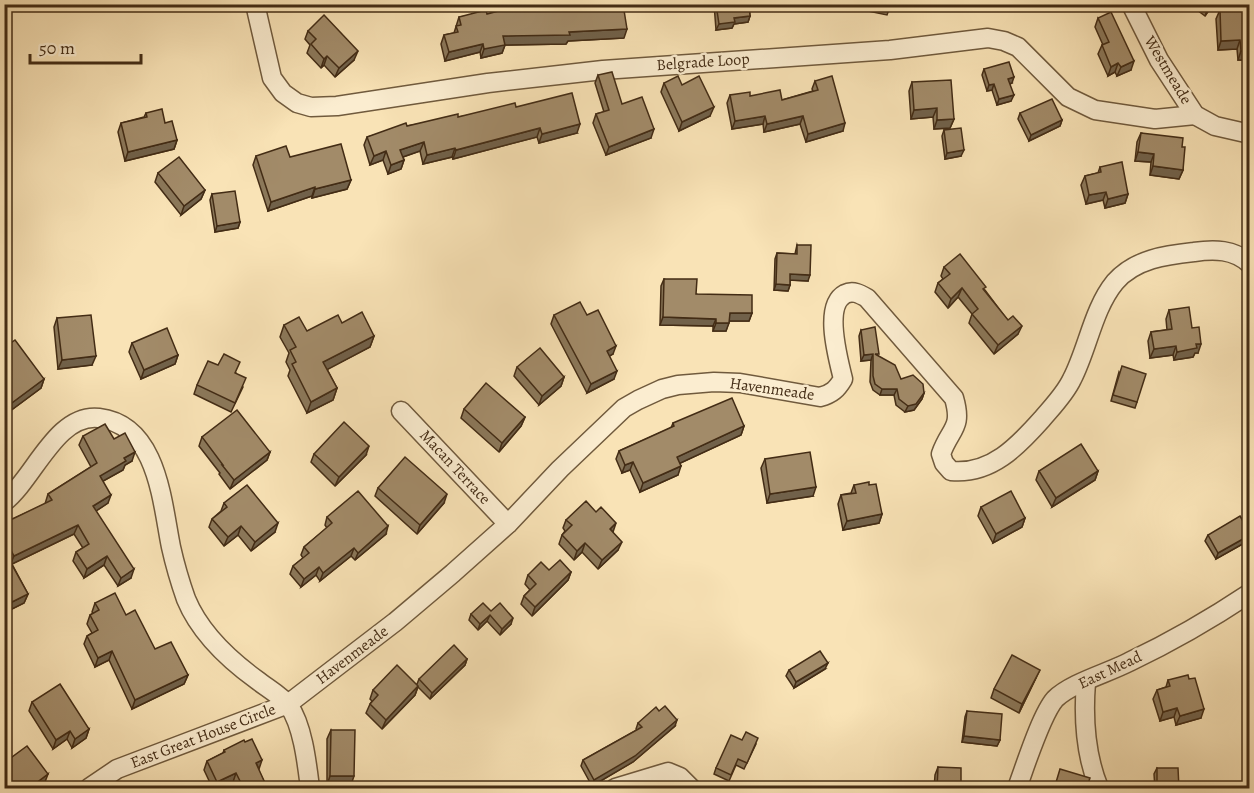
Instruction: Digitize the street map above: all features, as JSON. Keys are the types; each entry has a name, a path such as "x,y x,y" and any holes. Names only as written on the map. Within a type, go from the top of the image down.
{"street":[{"name":"Belgrade Loop","path":"255,4 272,78 283,93 297,103 311,106 337,106 488,83 603,70 890,50 988,38 1018,47 1068,97 1095,110 1155,119 1195,115"},
{"name":"Westmeade","path":"1131,4 1159,60 1195,115 1215,126 1250,134"},
{"name":"Havenmeade","path":"288,704 395,622 508,524 560,469 624,408 662,389 678,385 714,382 740,383 820,397 831,394 843,379 833,327 835,306 838,299 849,292 860,293 867,298 954,398 958,411 957,424 941,454 944,463 951,471 962,472 979,469 1014,449 1063,394 1072,379 1106,296 1128,271 1143,262 1163,256 1208,250 1228,251 1250,264"},
{"name":"Macan Terrace","path":"401,411 508,524"},
{"path":"4,502 25,480 44,451 73,425 82,420 93,418 118,424 141,444 153,464 179,579 193,614 218,647 288,704 297,723 310,789"},
{"name":"East Mead","path":"1017,789 1029,753 1053,701 1066,690 1129,662 1198,627 1250,593"},
{"path":"1086,682 1084,703 1087,749 1091,770 1099,789"},
{"name":"East Great House Circle","path":"89,789 117,769 288,704"},
{"path":"615,789 668,772 680,777 691,789"}],"building":[{"path":"515,4 623,4 627,29 569,32 570,35 503,36 505,45 484,49 483,44 449,52 444,35 458,32 456,26 461,25 459,17 486,10 487,14 514,7"},
{"path":"716,4 749,4 750,16 734,18 735,22 719,24"},
{"path":"1250,8 1250,51 1241,51 1240,40 1221,41 1220,10"},
{"path":"1111,12 1134,61 1121,67 1118,63 1111,67 1102,45 1109,42 1098,18"},
{"path":"324,15 358,51 339,68 327,56 324,59 311,44 316,39 308,31"},
{"path":"1009,62 1014,77 1008,79 1014,95 999,99 994,84 989,85 984,69"},
{"path":"612,72 622,104 642,97 654,129 609,147 596,114 609,110 598,75"},
{"path":"678,76 682,85 699,76 714,107 682,122 664,83"},
{"path":"832,76 845,123 808,134 803,116 767,124 765,116 735,121 730,95 750,92 750,96 780,90 782,100 818,90 815,81"},
{"path":"951,80 954,119 937,120 937,108 914,110 912,82"},
{"path":"572,93 580,124 542,134 540,128 456,150 455,148 427,155 424,142 400,150 404,160 391,165 386,151 374,156 367,137 406,123 407,126 458,114 458,117 515,103 516,107"},
{"path":"1052,99 1062,120 1031,135 1020,113"},
{"path":"162,109 165,123 172,121 177,140 128,152 121,123 147,117 146,113"},
{"path":"961,128 964,150 947,153 944,130"},
{"path":"1141,133 1183,138 1182,147 1185,147 1183,170 1153,166 1154,154 1138,152"},
{"path":"341,144 351,180 315,189 315,187 271,202 256,156 286,146 290,157"},
{"path":"179,157 205,190 184,206 158,173"},
{"path":"1122,162 1128,194 1108,199 1106,192 1089,195 1085,176 1101,172 1100,167"},
{"path":"235,191 240,222 217,226 212,194"},
{"path":"797,245 811,245 810,275 790,274 790,285 776,284 777,253 797,254"},
{"path":"960,254 986,287 983,289 1008,320 1013,316 1022,326 998,345 972,314 978,309 962,288 951,299 938,283 950,274 944,267"},
{"path":"664,279 697,279 696,294 752,295 752,313 730,313 729,323 716,323 716,319 663,317"},
{"path":"580,302 587,315 598,310 616,346 607,351 617,371 591,384 554,315"},
{"path":"1189,307 1192,328 1199,327 1201,344 1196,344 1197,348 1177,352 1176,346 1154,349 1151,332 1172,329 1169,310"},
{"path":"362,312 374,336 323,362 337,388 311,402 292,364 296,362 290,350 296,347 284,325 299,317 307,331 338,315 342,323"},
{"path":"91,315 96,356 62,360 57,318"},
{"path":"875,327 879,354 875,354 895,365 901,379 913,375 923,384 924,393 916,404 908,406 899,399 897,389 882,389 875,384 873,354 864,355 861,330"},
{"path":"167,328 178,355 144,370 132,343"},
{"path":"15,340 44,379 9,405 4,399 4,348"},
{"path":"540,348 564,377 542,396 517,367"},
{"path":"224,354 240,362 235,373 246,378 235,403 197,385 208,361 218,365"},
{"path":"1122,366 1146,374 1137,402 1113,395"},
{"path":"486,383 525,417 502,443 464,409"},
{"path":"732,398 744,426 677,457 681,466 643,483 633,462 625,465 619,451 674,426 673,423"},
{"path":"237,410 270,452 234,480 202,437"},
{"path":"344,422 369,446 339,477 314,454"},
{"path":"105,424 114,439 125,433 135,452 124,458 126,461 100,476 111,495 93,506 134,569 121,578 107,556 87,569 76,552 89,544 78,525 14,556 4,537 4,523 52,500 48,494 97,463 83,436"},
{"path":"1081,444 1098,471 1056,498 1039,471"},
{"path":"810,452 816,487 770,494 765,459"},
{"path":"405,457 447,494 420,525 378,488"},
{"path":"869,482 869,485 876,484 882,514 847,521 841,495 856,493 854,485"},
{"path":"247,485 278,523 255,542 241,526 228,537 212,519 227,507 224,503"},
{"path":"358,491 388,526 358,553 354,548 323,573 319,567 304,579 293,566 309,553 304,547 332,523 327,517"},
{"path":"1011,491 1025,518 996,534 981,507"},
{"path":"586,501 596,512 601,507 616,523 610,529 622,542 602,560 585,543 577,551 562,535 572,525 566,520"},
{"path":"1240,516 1250,535 1218,553 1208,535"},
{"path":"7,556 28,594 12,602 6,591 4,592 4,557"},
{"path":"560,560 571,572 535,607 524,596 536,584 528,575 541,562 549,570"},
{"path":"115,593 126,615 135,610 155,649 171,642 188,675 135,700 112,651 98,658 87,636 98,630 90,615 99,610 95,603"},
{"path":"483,603 491,611 500,603 513,618 502,629 490,615 480,624 471,614"},
{"path":"454,645 467,659 432,693 419,679"},
{"path":"820,651 828,663 796,682 789,670"},
{"path":"1012,655 1040,670 1022,704 994,689"},
{"path":"397,665 418,686 386,720 370,704 378,695 373,690"},
{"path":"1188,675 1189,679 1195,678 1204,709 1180,716 1177,708 1163,712 1157,690 1170,686 1168,680"},
{"path":"60,684 89,729 75,739 70,731 56,740 32,702"},
{"path":"665,706 677,720 635,756 594,780 583,760 642,727 638,723 656,707 659,711"},
{"path":"967,711 1002,714 1000,740 964,736"},
{"path":"331,730 355,730 354,776 330,776"},
{"path":"746,732 758,738 747,763 738,759 731,775 716,768 731,735 742,740"},
{"path":"252,739 262,760 256,763 265,783 256,787 257,789 244,789 236,773 217,782 207,761 244,740 245,742"},
{"path":"27,746 48,774 28,789 9,789 4,783 4,763"},
{"path":"938,767 961,768 961,789 937,789"},
{"path":"1157,768 1178,768 1179,789 1157,789"},
{"path":"1060,769 1090,778 1086,789 1054,789"}]}
